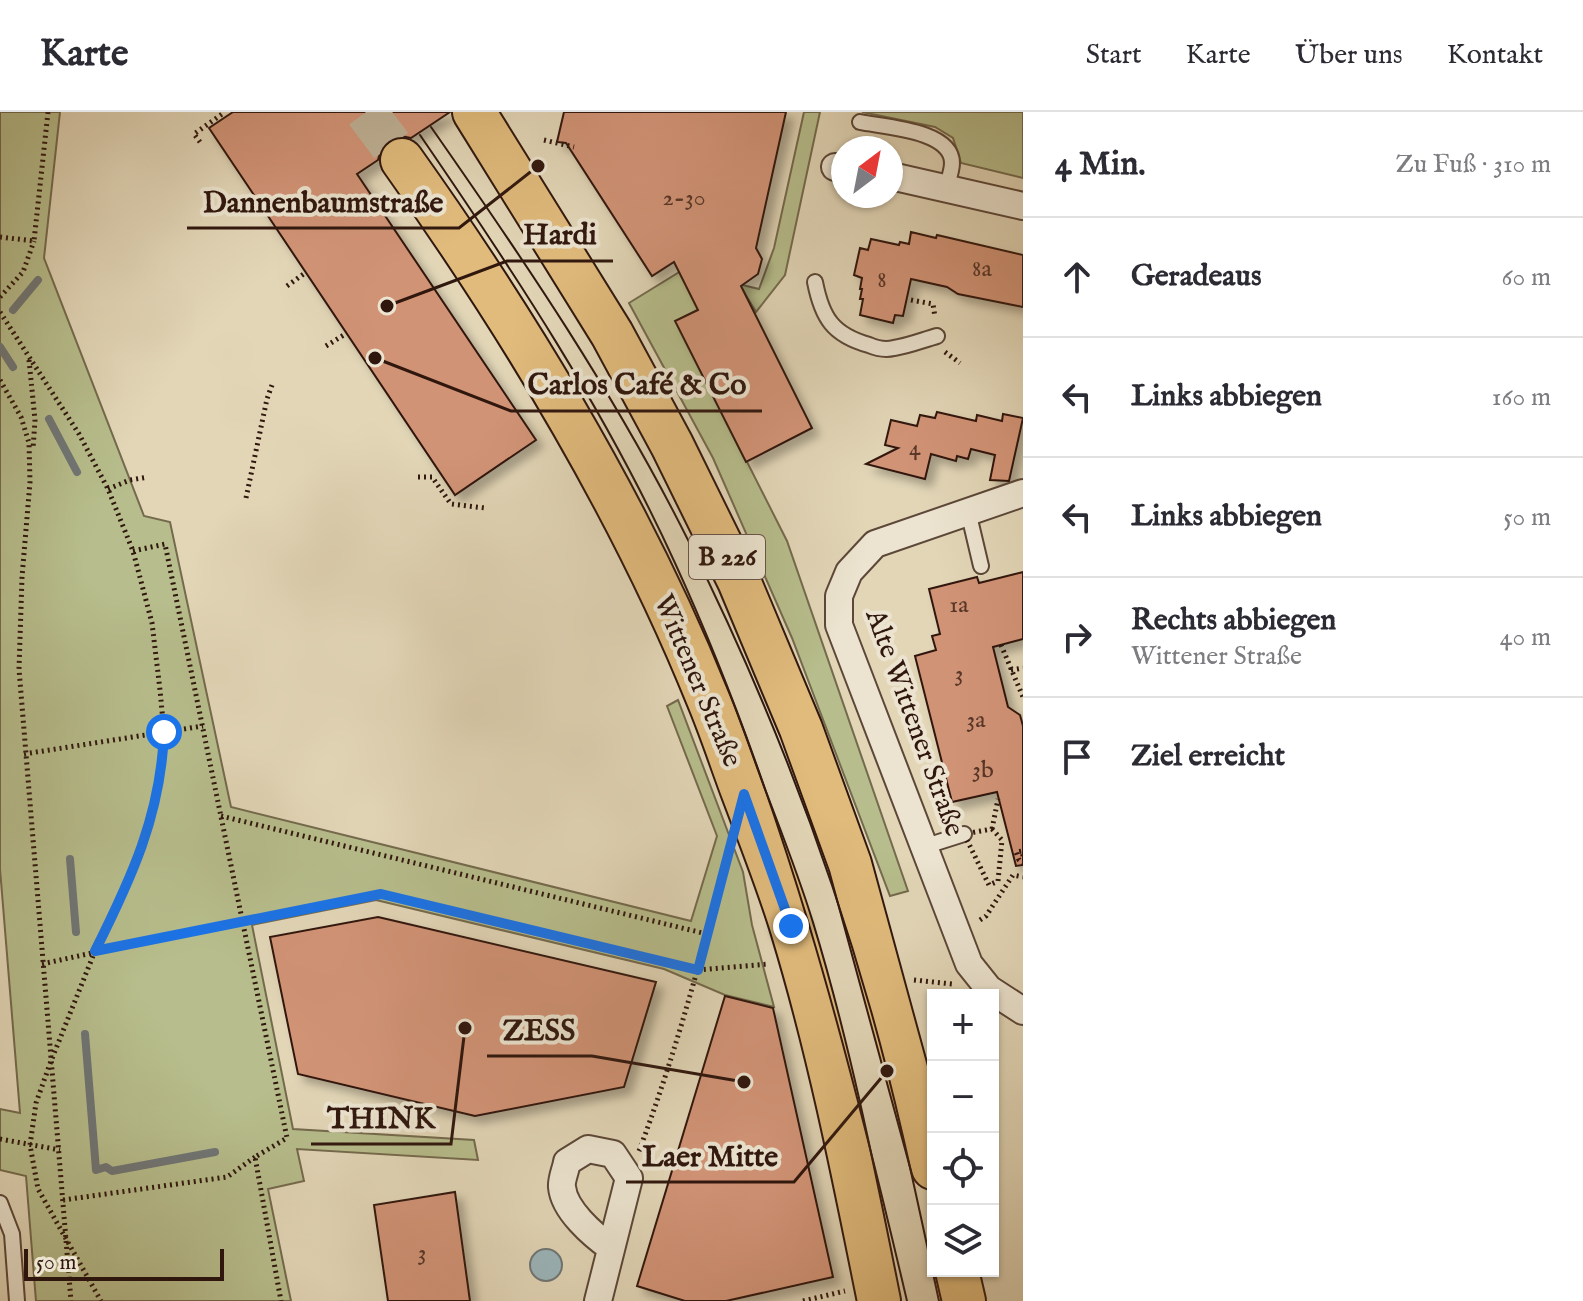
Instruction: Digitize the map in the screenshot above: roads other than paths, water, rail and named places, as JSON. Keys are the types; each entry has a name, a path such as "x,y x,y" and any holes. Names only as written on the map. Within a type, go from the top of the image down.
{"main road":[{"name":"B 226","path":"474,112 612,334 672,445 739,581 801,729 850,864 927,1146"},
{"name":"Wittener Straße","path":"402,160 545,377 609,491 708,697 791,926 806,979 877,1292"},
{"path":"958,1277 964,1301"}],"street":[{"path":"903,179 1023,206"},
{"name":"Alte Wittener Straße","path":"1023,493 875,544 849,572 839,596 839,625 969,964 989,989 1023,1011"},
{"path":"598,1301 629,1178 613,1154 588,1149 567,1162 562,1188 590,1233 610,1247"}],"lane":[{"path":"860,122 932,137 944,144 953,162 946,189"},
{"path":"815,282 820,306 832,326 846,339 893,349 937,336"},
{"path":"968,511 981,566"},
{"path":"923,847 964,834"},
{"path":"0,1203 12,1234 17,1301"}],"water":[{"path":"546,1249 557,1254 562,1265 557,1276 546,1281 535,1276 530,1265 535,1254"}],"waterway":[{"path":"13,310 38,280"},
{"path":"0,347 13,367"},
{"path":"49,419 77,472"},
{"path":"70,859 76,932"},
{"path":"85,1034 96,1170 106,1167 112,1171 215,1152"}],"tunnel":[{"path":"366,112 402,160"}],"tram line":[{"path":"431,127 599,380 660,486 742,654 813,830 853,950 890,1083 939,1301"},
{"path":"420,135 490,238 589,397 648,507 714,652 749,742 809,926 861,1113 907,1301"}],"place":[{"name":"Dannenbaumstraße","path":"538,166"},
{"name":"Hardi","path":"387,306"},
{"name":"Carlos Café & Co","path":"375,358"},
{"name":"THINK","path":"465,1028"},
{"name":"Laer Mitte","path":"887,1071"},
{"name":"ZESS","path":"744,1082"}]}
